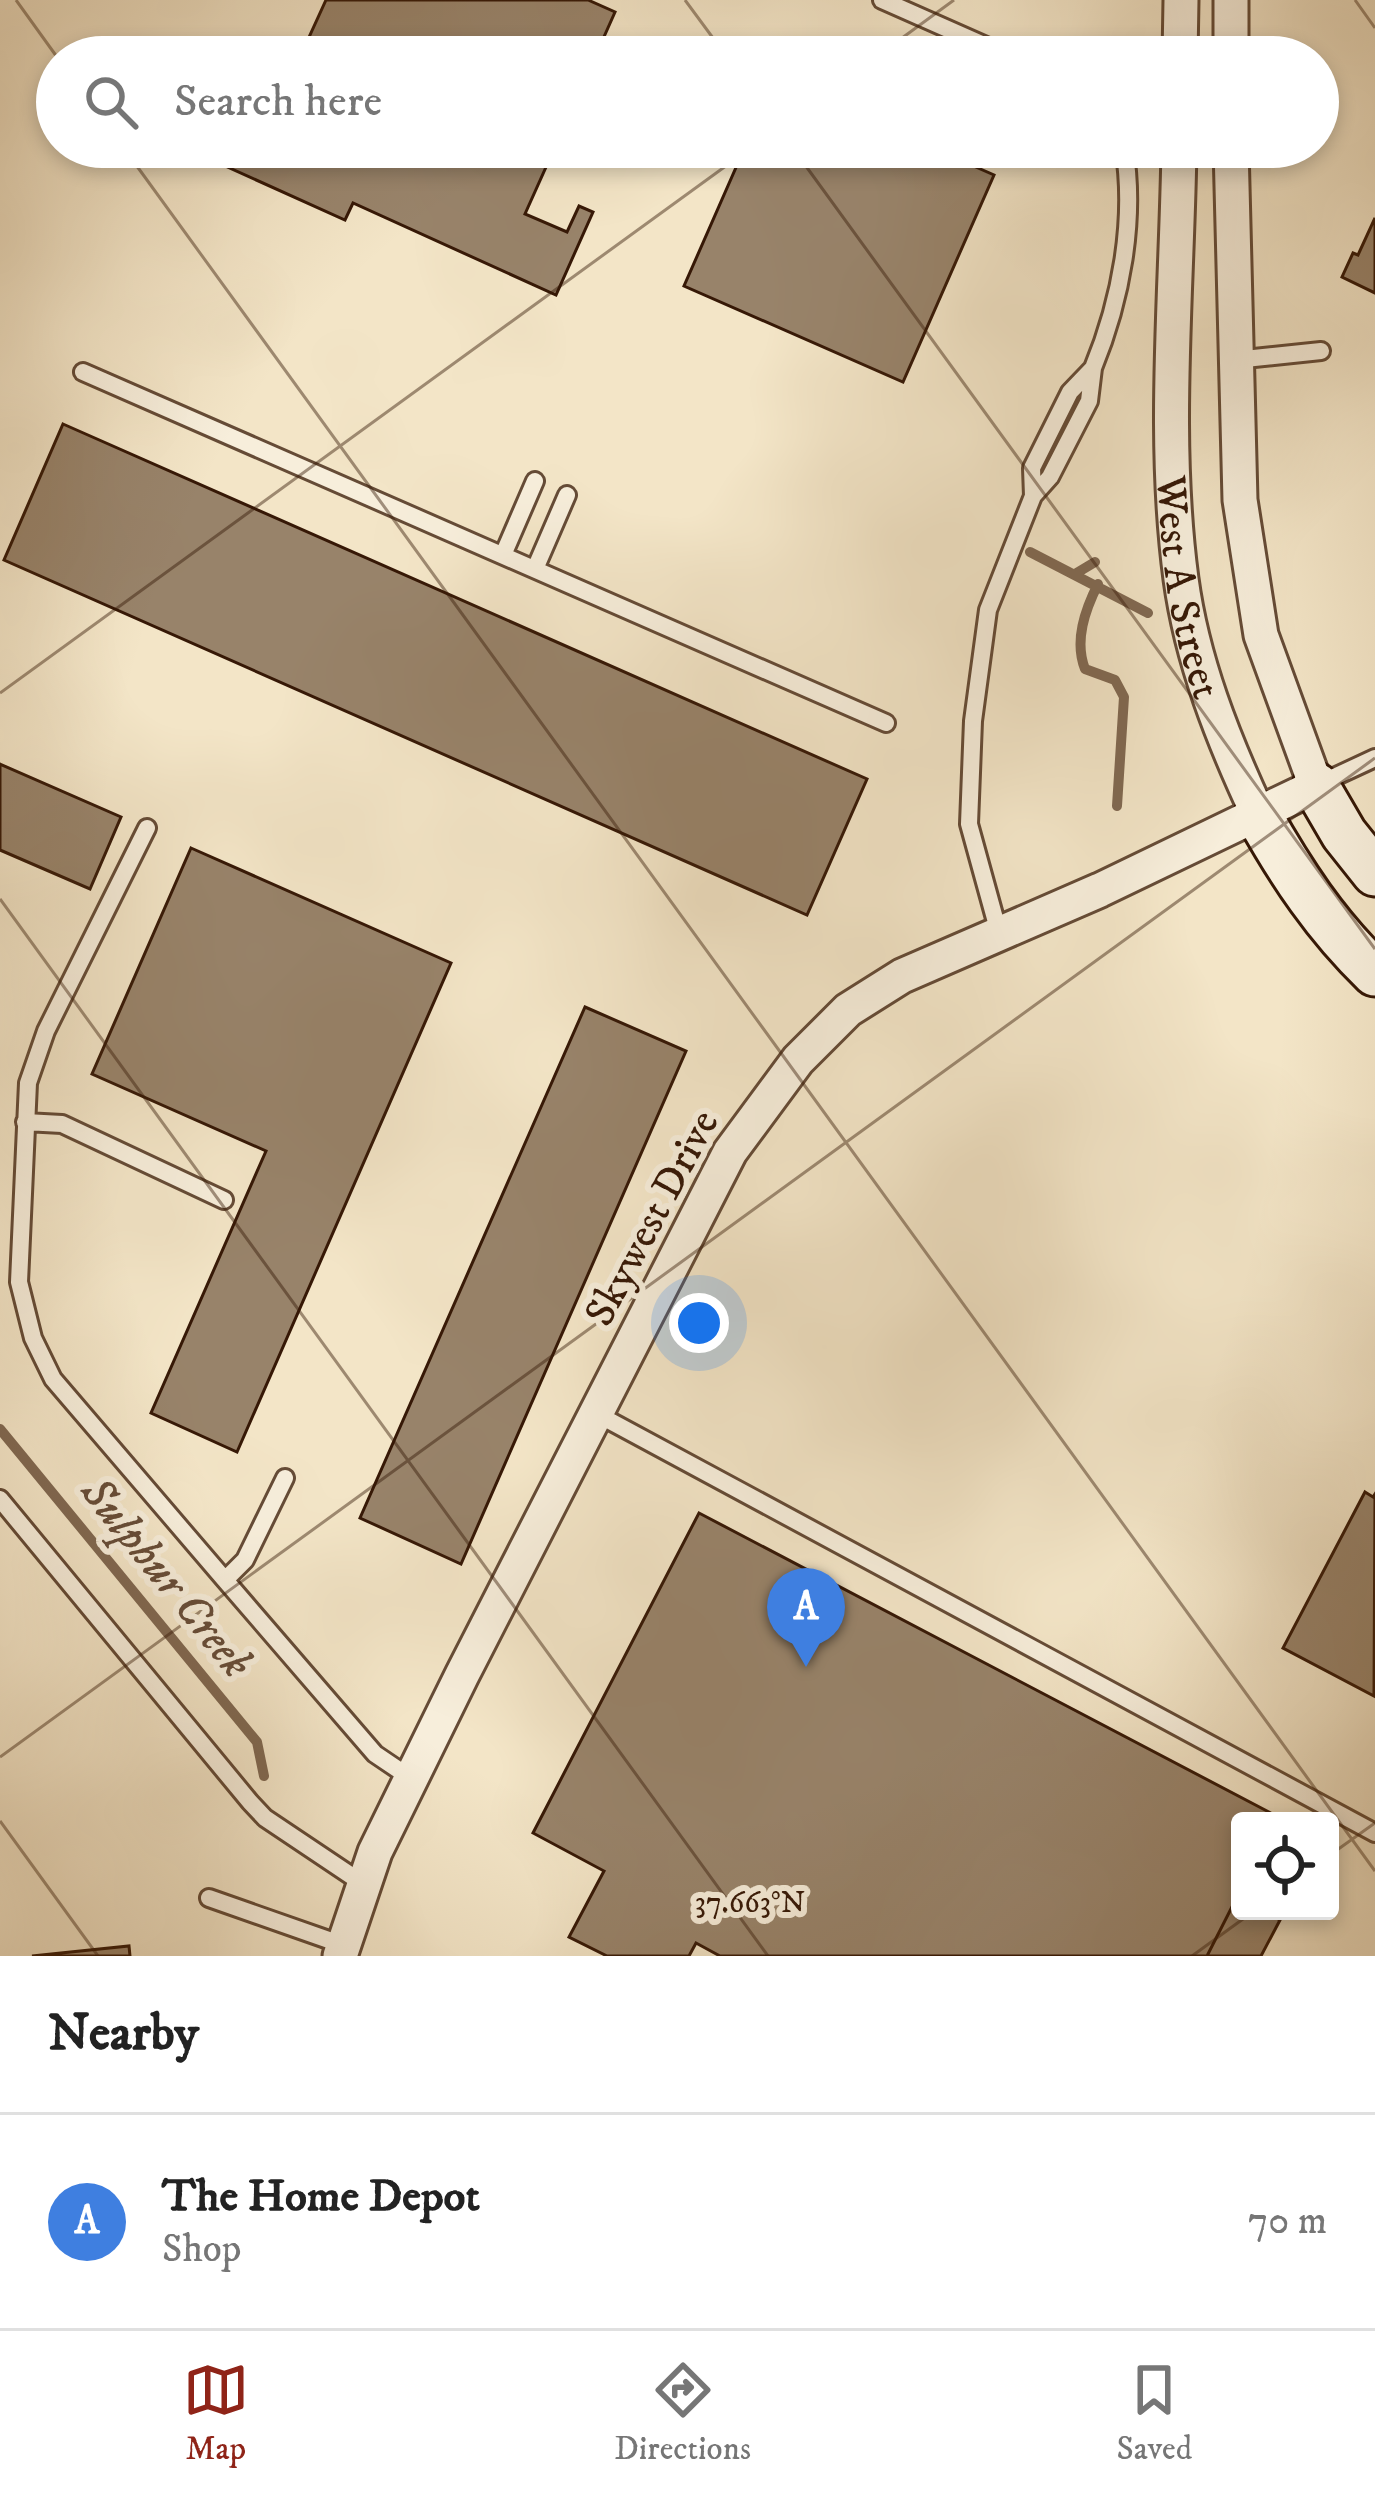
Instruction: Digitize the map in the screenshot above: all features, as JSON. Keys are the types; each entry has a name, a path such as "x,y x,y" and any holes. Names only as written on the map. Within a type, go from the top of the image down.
{"street":[{"path":"1180,36 1181,0"},
{"path":"1231,0 1231,36"},
{"name":"West A Street","path":"1179,168 1174,515 1200,667 1228,748 1298,884 1351,951 1375,973"},
{"name":"West A Street","path":"1231,168 1240,500 1261,635 1316,786 1375,874"},
{"name":"Skywest Drive","path":"341,1950 362,1883 412,1779 730,1152 798,1060 848,1010 902,976 1316,786"}],"lane":[{"path":"882,0 963,36"},
{"path":"999,933 969,824 973,722 988,610 1033,496 1050,477 1089,401 1094,368 1119,288 1130,184 1127,168"},
{"path":"1235,360 1321,351"},
{"path":"83,372 886,723"},
{"path":"503,555 535,481"},
{"path":"535,569 567,495"},
{"path":"1316,786 1375,758"},
{"path":"147,828 46,1031 28,1083 19,1282 33,1338 53,1379 225,1580 375,1754 412,1779"},
{"path":"25,1122 62,1124 224,1200"},
{"path":"597,1414 1375,1833"},
{"path":"225,1580 245,1560 285,1478"},
{"path":"0,1499 266,1819 362,1883"},
{"path":"209,1898 341,1950"}],"building":[{"path":"326,0 588,0 615,12 604,36 310,36"},
{"path":"230,168 546,168 525,214 567,232 579,206 593,212 556,295 353,203 345,220"},
{"path":"736,168 978,168 994,175 903,382 684,286"},
{"path":"1375,218 1375,293 1342,277"},
{"path":"63,424 867,779 807,915 4,560"},
{"path":"0,764 121,817 90,889 0,850"},
{"path":"191,848 451,963 237,1452 151,1413 266,1151 92,1074"},
{"path":"585,1007 686,1051 461,1564 360,1518"},
{"path":"1365,1492 1375,1494 1374,1696 1283,1648"},
{"path":"699,1513 1269,1812 1231,1812 1231,1909 1207,1956 720,1956 696,1943 689,1956 607,1956 569,1937 604,1871 533,1833"},
{"path":"1231,1909 1231,1920 1280,1920 1261,1956 1207,1956"},
{"path":"129,1946 130,1956 32,1956"}],"waterway":[{"path":"1030,552 1148,613"},
{"path":"1075,574 1095,562"},
{"path":"1098,584 1085,615 1081,648 1085,669 1115,680 1124,697 1117,806"},
{"name":"Sulphur Creek","path":"0,1429 257,1742 264,1776"}],"place":[{"name":"The Home Depot","path":"806,1667"}]}
